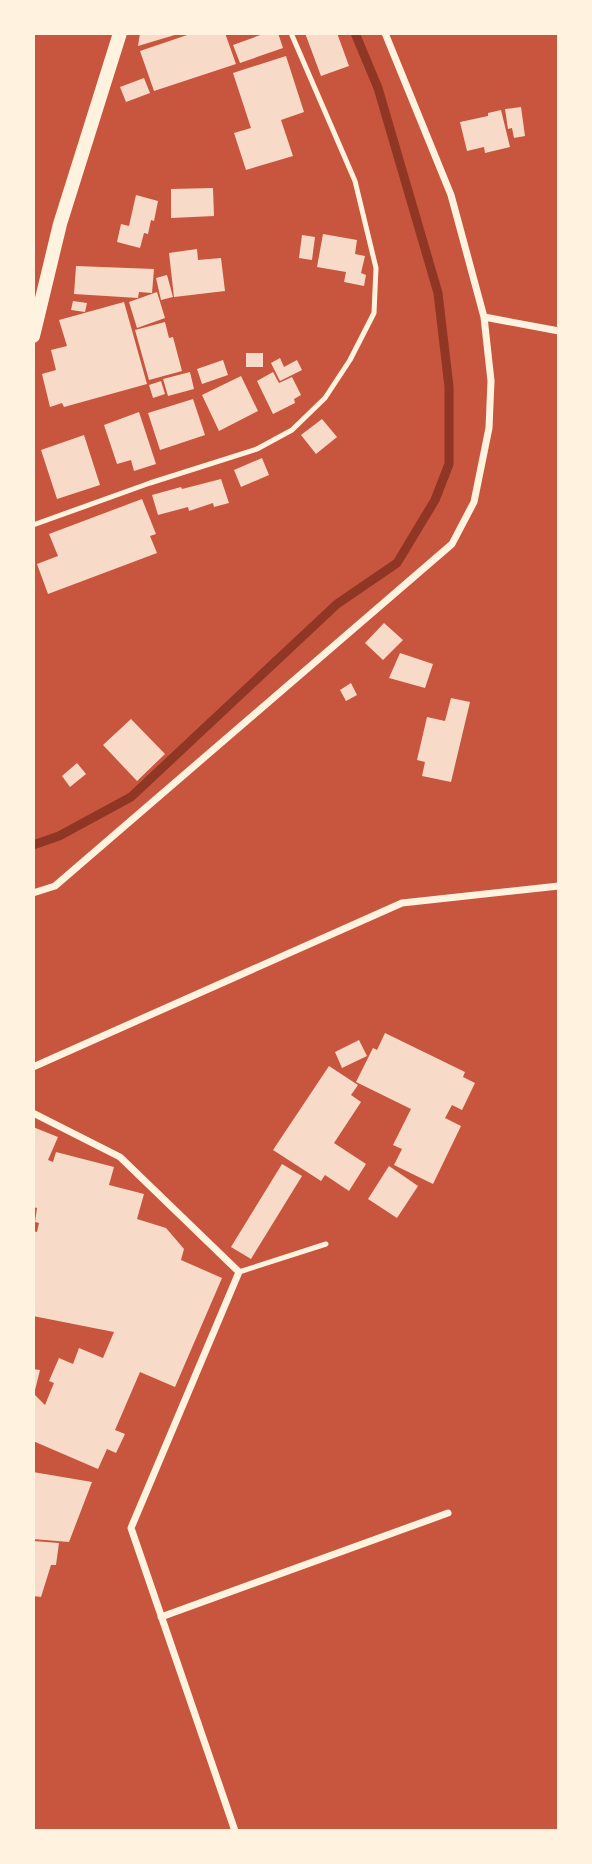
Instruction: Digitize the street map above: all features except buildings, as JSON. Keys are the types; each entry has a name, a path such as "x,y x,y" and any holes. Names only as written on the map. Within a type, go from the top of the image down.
{"main road":[{"path":"33,336 60,224 120,33"}],"street":[{"path":"33,893 55,887 453,544 474,502 489,428 491,381 484,317 450,195 385,33"},
{"path":"484,317 559,331"},
{"path":"33,1067 402,903 559,886"},
{"path":"33,1113 120,1157 239,1272 131,1528 235,1831"},
{"path":"161,1617 448,1513"}],"lane":[{"path":"33,526 150,483 257,449 292,430 325,398 350,360 374,313 376,268 355,181 291,33"},
{"path":"239,1272 326,1244"}],"waterway":[{"path":"33,845 59,836 131,797 337,604 397,563 435,500 449,464 449,387 438,293 378,88 355,33"}]}
